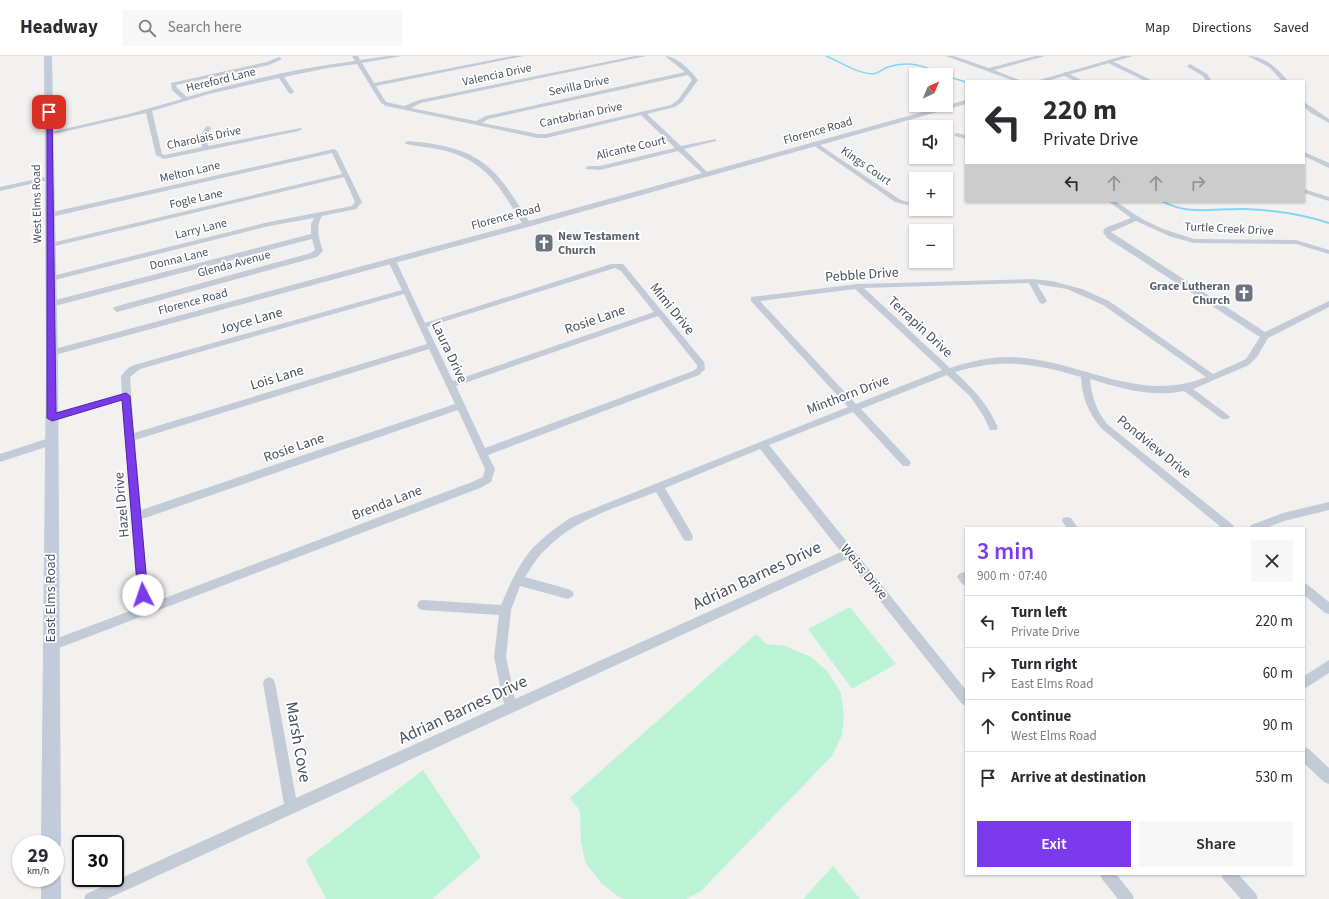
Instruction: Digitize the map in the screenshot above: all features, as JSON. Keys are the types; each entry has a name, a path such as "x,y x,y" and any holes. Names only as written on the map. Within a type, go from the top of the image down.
{"main road":[{"name":"West Elms Road","path":"48,56 51,215 51,353"},
{"name":"East Elms Road","path":"51,353 51,835"},
{"path":"50,899 51,887"}],"street":[{"name":"Cantabrian Drive","path":"355,56 384,103 403,109 475,124 530,135 546,136 678,103 694,82 693,77 689,73"},
{"name":"Hereford Lane","path":"50,132 149,111 281,76 328,66 399,56"},
{"path":"372,85 521,56"},
{"name":"Valencia Drive","path":"403,109 419,102 643,56"},
{"path":"668,56 689,73"},
{"path":"949,56 1016,80"},
{"path":"989,70 1042,56"},
{"path":"1043,80 1128,56"},
{"path":"1251,56 1271,66 1284,80"},
{"path":"186,100 174,89 173,84 269,64 279,59"},
{"path":"1110,62 1148,80"},
{"path":"1190,66 1205,75 1208,80"},
{"name":"Sevilla Drive","path":"475,124 486,118 689,73"},
{"path":"1065,74 1077,80"},
{"path":"281,76 292,92"},
{"name":"Florence Road","path":"51,353 392,261 965,103"},
{"path":"1305,105 1313,112 1329,121"},
{"name":"Charolais Drive","path":"149,111 159,155 168,157 299,129"},
{"path":"642,113 706,174"},
{"path":"206,149 203,136 208,128"},
{"path":"957,135 965,137"},
{"name":"Alicante Court","path":"588,168 600,168 714,140"},
{"path":"408,143 461,154 479,162 489,171 527,224"},
{"name":"Kings Court","path":"815,144 897,201 907,203"},
{"name":"Melton Lane","path":"51,215 334,151 346,175"},
{"path":"1305,154 1329,166"},
{"name":"Larry Lane","path":"51,279 269,224 354,208 358,206 359,202 346,175"},
{"name":"Fogle Lane","path":"51,245 346,175"},
{"path":"0,189 50,178"},
{"path":"1305,191 1329,199"},
{"name":"Turtle Creek Drive","path":"1113,202 1161,231 1179,238 1194,241 1296,242 1329,252"},
{"name":"Glenda Avenue","path":"117,308 314,255 319,251 314,236 315,220 319,215"},
{"path":"1137,218 1108,230 1107,232 1110,236 1265,336 1329,304"},
{"name":"Donna Lane","path":"51,304 314,236"},
{"name":"Laura Drive","path":"392,261 482,453"},
{"name":"Mimi Drive","path":"423,326 614,266 620,266 701,364 701,369 696,373 482,453"},
{"path":"1032,281 1043,301"},
{"name":"Pebble Drive","path":"855,408 754,299 857,286 1032,281 1050,282 1067,286 1106,303 1213,378"},
{"name":"Terrapin Drive","path":"857,286 973,394 988,416 993,428"},
{"name":"Joyce Lane","path":"126,396 125,376 137,367 406,291"},
{"name":"Rosie Lane","path":"450,385 658,313"},
{"name":"Minthorn Drive","path":"511,707 500,657 505,610 517,580 540,547 555,534 574,521 762,444 949,371 976,362 1006,360 1045,364 1144,388 1169,390 1185,387 1213,378 1248,362 1258,350 1261,340 1265,336"},
{"name":"Lois Lane","path":"130,438 432,346"},
{"name":"Pondview Drive","path":"1085,374 1086,397 1095,416 1104,426 1228,527"},
{"path":"1185,387 1225,417"},
{"path":"52,418 126,396"},
{"name":"Hazel Drive","path":"126,396 144,610"},
{"name":"Rosie Lane","path":"137,516 460,406"},
{"path":"855,408 906,463"},
{"path":"0,458 52,441"},
{"name":"Weiss Drive","path":"762,444 964,693"},
{"name":"Brenda Lane","path":"51,646 483,482 487,479 490,470 482,453"},
{"path":"658,486 688,537"},
{"path":"1258,527 1283,517 1329,506"},
{"name":"Adrian Barnes Drive","path":"91,899 849,553"},
{"path":"517,580 568,594"},
{"path":"1305,589 1329,609"},
{"path":"423,605 505,610"},
{"path":"1305,682 1329,666"},
{"name":"Marsh Cove","path":"269,683 292,807"},
{"path":"1305,755 1329,777"},
{"path":"1108,875 1127,899"},
{"path":"1229,875 1251,899"}],"green space":[{"path":"850,607 896,664 852,689 808,629"},
{"path":"756,634 766,644 785,646 811,657 828,672 841,693 844,716 842,735 832,756 701,891 686,899 625,899 619,897 601,883 585,862 581,841 580,811 570,798"},
{"path":"423,770 481,857 432,899 326,899 306,860"},
{"path":"833,866 860,899 803,899"}],"waterway":[{"path":"826,56 854,69 872,74 888,67 903,64 917,65 926,68"},
{"path":"953,78 965,82"},
{"path":"1164,202 1172,206 1192,210 1266,210 1297,215 1329,223"}],"place":[{"name":"New Testament Church","path":"544,243"},
{"name":"Grace Lutheran Church","path":"1244,293"}],"route":[{"path":"49,112 52,418 126,396 143,595"}]}
